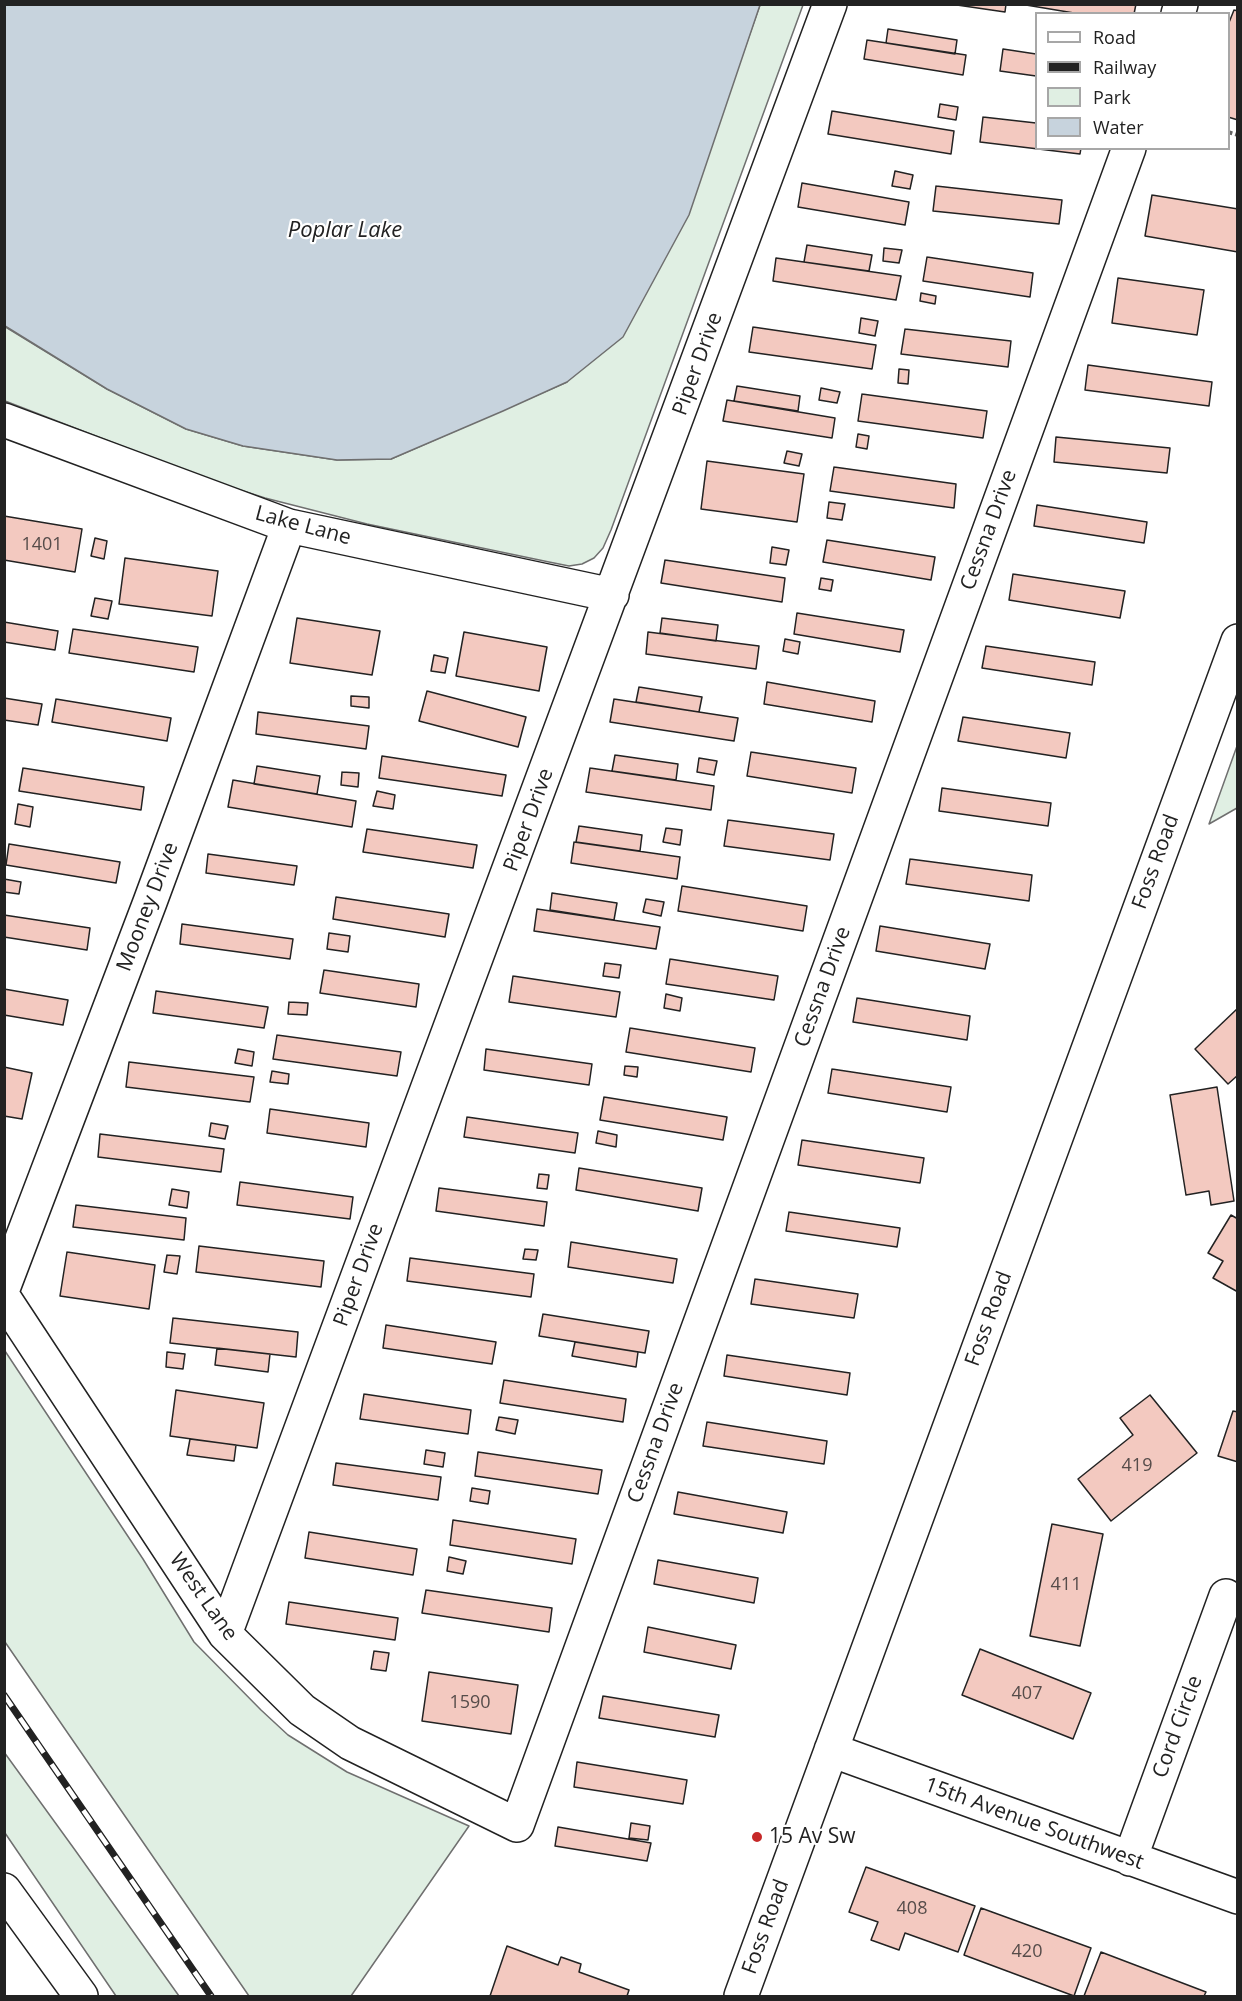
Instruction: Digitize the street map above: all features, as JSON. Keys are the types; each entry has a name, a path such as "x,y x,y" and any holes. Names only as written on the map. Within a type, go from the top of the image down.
{"street":[{"name":"Piper Drive","path":"225,1634 830,4"},
{"name":"Cessna Drive","path":"517,1825 1127,150"},
{"name":"Lake Lane","path":"4,420 289,526 612,595"},
{"name":"Mooney Drive","path":"4,1286 150,902 289,526"},
{"name":"Foss Road","path":"741,1996 1238,641"},
{"name":"West Lane","path":"4,1298 225,1634 302,1710 350,1743 517,1825"},
{"name":"Cord Circle","path":"1130,1859 1226,1596"},
{"name":"15th Avenue Southwest","path":"831,1750 1238,1897"},
{"path":"4,1890 81,1996"}],"green space":[{"path":"760,5 803,5 611,530 603,548 594,558 582,564 569,566 367,524 265,498 212,481 5,401 4,326 107,389 186,429 243,446 337,460 391,459 567,382 741,59"},
{"path":"1237,746 1237,808 1209,824"},
{"path":"5,1351 143,1559 194,1642 288,1735 347,1772 469,1826 351,1996 249,1996 5,1642"},
{"path":"4,1752 179,1996 116,1996 5,1833"}],"water":[{"name":"Poplar Lake","path":"4,5 760,5 689,215 623,337 567,382 503,411 391,459 337,460 243,446 186,429 107,389 5,326"}],"building":[{"path":"950,4 1006,4 1005,12"},
{"path":"1136,4 1134,12 1068,12 1026,5"},
{"path":"1234,10 1238,11 1238,120 1230,118 1230,20"},
{"path":"888,29 957,40 955,54 886,43"},
{"path":"867,40 966,55 963,75 864,59"},
{"path":"1003,49 1035,54 1035,76 1000,71"},
{"path":"940,104 958,107 956,120 938,117"},
{"path":"832,111 954,131 951,154 828,134"},
{"path":"983,117 1035,123 1035,149 980,142"},
{"path":"1047,150 1081,150 1080,154"},
{"path":"895,171 913,175 910,189 892,186"},
{"path":"802,183 909,202 905,225 798,207"},
{"path":"936,186 1062,200 1059,224 933,211"},
{"path":"1152,195 1238,209 1238,252 1145,236"},
{"path":"807,245 872,255 869,271 804,262"},
{"path":"884,248 902,250 899,263 883,261"},
{"path":"927,257 1033,273 1030,297 923,281"},
{"path":"776,258 901,276 896,300 773,281"},
{"path":"1118,278 1204,290 1197,335 1112,323"},
{"path":"921,293 936,296 935,304 920,301"},
{"path":"861,318 878,321 875,336 859,333"},
{"path":"753,327 876,345 872,369 749,352"},
{"path":"905,329 1011,341 1008,367 901,354"},
{"path":"1088,365 1212,382 1209,406 1085,390"},
{"path":"899,369 909,370 908,384 898,383"},
{"path":"737,386 800,396 798,411 734,401"},
{"path":"821,388 840,392 837,403 819,400"},
{"path":"862,394 987,411 983,438 858,421"},
{"path":"727,400 835,418 832,438 723,421"},
{"path":"858,434 869,436 867,449 856,447"},
{"path":"1056,437 1170,448 1167,473 1054,462"},
{"path":"787,451 802,454 799,466 784,463"},
{"path":"707,461 804,474 797,522 701,509"},
{"path":"834,467 956,484 954,508 830,491"},
{"path":"829,502 845,504 842,520 827,518"},
{"path":"1037,505 1147,522 1144,543 1034,526"},
{"path":"4,516 82,529 75,572 4,560"},
{"path":"95,538 107,541 104,559 91,556"},
{"path":"827,540 935,557 931,580 823,562"},
{"path":"772,547 789,550 786,565 770,563"},
{"path":"125,558 218,571 212,616 119,604"},
{"path":"665,560 785,578 782,602 661,583"},
{"path":"1013,574 1125,591 1120,618 1009,600"},
{"path":"821,578 833,580 831,591 819,589"},
{"path":"95,598 112,601 108,619 91,616"},
{"path":"797,613 904,630 900,652 794,634"},
{"path":"297,618 380,631 372,675 290,663"},
{"path":"662,618 718,625 716,641 660,633"},
{"path":"4,622 58,631 55,650 4,642"},
{"path":"73,629 198,647 194,672 69,653"},
{"path":"464,632 547,647 539,691 456,676"},
{"path":"648,632 759,646 756,669 646,654"},
{"path":"785,639 800,642 798,654 783,651"},
{"path":"986,646 1095,662 1092,685 982,668"},
{"path":"434,655 448,658 445,673 431,671"},
{"path":"767,682 875,701 872,722 764,704"},
{"path":"639,687 702,697 699,712 636,702"},
{"path":"427,691 526,717 518,747 419,721"},
{"path":"351,696 369,697 369,708 351,706"},
{"path":"4,698 42,704 38,725 4,720"},
{"path":"56,699 171,718 167,741 52,722"},
{"path":"614,699 738,718 734,741 610,722"},
{"path":"258,712 369,726 366,749 256,734"},
{"path":"963,717 1070,733 1066,758 958,741"},
{"path":"751,752 856,768 852,793 747,776"},
{"path":"615,755 678,764 676,780 612,771"},
{"path":"382,756 506,775 502,796 379,778"},
{"path":"699,758 717,761 714,775 697,772"},
{"path":"257,766 320,776 317,794 254,784"},
{"path":"23,768 144,787 141,810 19,791"},
{"path":"590,768 714,786 711,810 586,792"},
{"path":"342,772 359,773 358,787 341,785"},
{"path":"233,780 356,801 352,827 228,807"},
{"path":"942,788 1051,803 1048,826 939,811"},
{"path":"377,791 395,795 393,809 373,806"},
{"path":"18,804 33,807 30,827 15,824"},
{"path":"728,820 834,834 830,860 724,846"},
{"path":"579,826 642,835 640,851 576,842"},
{"path":"666,828 682,830 680,845 663,842"},
{"path":"367,829 477,845 473,868 363,852"},
{"path":"574,842 680,857 677,879 571,863"},
{"path":"9,844 120,862 116,883 6,865"},
{"path":"208,854 297,866 294,885 206,873"},
{"path":"910,859 1032,875 1029,901 906,884"},
{"path":"4,879 21,882 19,894 4,892"},
{"path":"682,886 807,906 803,931 678,911"},
{"path":"552,893 617,903 614,920 550,910"},
{"path":"336,897 449,914 445,937 333,919"},
{"path":"646,899 664,902 661,916 643,912"},
{"path":"537,909 660,927 656,949 534,931"},
{"path":"4,915 90,928 87,950 4,937"},
{"path":"182,924 293,939 290,959 180,944"},
{"path":"880,926 990,944 985,969 876,951"},
{"path":"329,933 350,936 348,952 327,949"},
{"path":"670,959 778,976 774,1000 666,984"},
{"path":"605,963 621,965 619,978 603,976"},
{"path":"324,970 419,984 416,1007 320,993"},
{"path":"513,976 620,992 616,1017 509,1002"},
{"path":"4,989 68,1000 63,1025 4,1015"},
{"path":"156,991 268,1007 264,1028 153,1013"},
{"path":"666,994 682,998 680,1011 664,1008"},
{"path":"857,998 970,1016 967,1040 853,1022"},
{"path":"289,1002 308,1003 307,1015 288,1014"},
{"path":"1238,1008 1238,1075 1228,1084 1195,1049"},
{"path":"630,1028 755,1048 751,1072 626,1052"},
{"path":"277,1035 401,1052 397,1076 273,1059"},
{"path":"238,1049 254,1052 252,1066 235,1063"},
{"path":"486,1049 592,1064 589,1085 484,1070"},
{"path":"129,1062 254,1077 250,1102 126,1087"},
{"path":"625,1066 638,1067 637,1077 624,1075"},
{"path":"4,1067 32,1073 22,1119 4,1116"},
{"path":"832,1069 951,1087 947,1112 828,1093"},
{"path":"272,1071 289,1074 288,1084 270,1082"},
{"path":"1217,1087 1234,1201 1211,1205 1209,1191 1186,1195 1170,1095"},
{"path":"604,1097 727,1117 723,1140 600,1120"},
{"path":"270,1109 369,1123 366,1147 267,1133"},
{"path":"467,1117 578,1133 575,1153 464,1137"},
{"path":"211,1123 228,1126 225,1139 209,1136"},
{"path":"598,1131 617,1135 616,1147 596,1143"},
{"path":"100,1134 224,1149 221,1172 98,1157"},
{"path":"802,1140 924,1158 920,1183 798,1165"},
{"path":"579,1168 702,1188 698,1211 576,1190"},
{"path":"539,1174 549,1175 547,1189 537,1188"},
{"path":"240,1182 353,1197 350,1219 237,1205"},
{"path":"439,1188 547,1202 544,1226 436,1211"},
{"path":"172,1189 189,1192 187,1208 169,1205"},
{"path":"76,1205 186,1218 184,1240 73,1227"},
{"path":"789,1212 900,1228 897,1247 786,1231"},
{"path":"1231,1215 1238,1219 1238,1292 1213,1278 1223,1261 1208,1253"},
{"path":"571,1242 677,1259 673,1283 568,1267"},
{"path":"199,1246 324,1261 321,1287 196,1272"},
{"path":"525,1249 538,1250 536,1260 523,1259"},
{"path":"67,1252 155,1265 149,1309 60,1296"},
{"path":"167,1255 180,1256 177,1274 164,1272"},
{"path":"410,1258 534,1274 531,1297 407,1281"},
{"path":"755,1279 858,1294 854,1318 751,1304"},
{"path":"543,1314 649,1331 645,1353 539,1336"},
{"path":"173,1318 298,1332 296,1357 170,1343"},
{"path":"386,1325 496,1342 492,1364 383,1348"},
{"path":"575,1342 638,1352 636,1367 572,1356"},
{"path":"217,1348 270,1354 268,1372 215,1365"},
{"path":"167,1352 185,1354 183,1369 166,1367"},
{"path":"727,1355 850,1373 847,1395 724,1376"},
{"path":"504,1380 626,1399 623,1422 500,1403"},
{"path":"176,1390 264,1403 257,1448 170,1436"},
{"path":"364,1394 471,1410 468,1434 360,1419"},
{"path":"1150,1395 1197,1453 1111,1521 1078,1479 1133,1435 1120,1418"},
{"path":"1233,1411 1238,1412 1238,1462 1218,1456"},
{"path":"499,1417 518,1420 515,1434 496,1430"},
{"path":"707,1422 827,1441 824,1464 703,1446"},
{"path":"190,1439 236,1445 234,1461 187,1455"},
{"path":"426,1450 445,1453 443,1467 424,1464"},
{"path":"478,1452 602,1470 598,1494 475,1476"},
{"path":"336,1463 441,1477 438,1500 333,1485"},
{"path":"472,1488 490,1491 488,1504 470,1501"},
{"path":"678,1492 787,1512 783,1533 674,1514"},
{"path":"453,1520 576,1539 572,1564 450,1545"},
{"path":"1052,1524 1103,1534 1080,1646 1030,1636"},
{"path":"309,1532 417,1549 413,1575 305,1558"},
{"path":"449,1557 466,1561 463,1574 447,1571"},
{"path":"658,1560 758,1578 754,1603 654,1584"},
{"path":"426,1590 552,1608 549,1632 422,1613"},
{"path":"289,1602 398,1618 395,1640 286,1624"},
{"path":"648,1627 736,1645 731,1669 644,1652"},
{"path":"980,1649 1091,1693 1073,1739 962,1695"},
{"path":"374,1651 389,1653 386,1671 371,1669"},
{"path":"429,1672 518,1685 511,1734 422,1721"},
{"path":"603,1696 719,1715 715,1737 599,1718"},
{"path":"577,1762 687,1780 683,1804 574,1787"},
{"path":"631,1823 650,1826 648,1840 629,1838"},
{"path":"558,1827 651,1843 647,1861 555,1846"},
{"path":"866,1867 975,1906 958,1952 905,1933 899,1950 871,1940 878,1922 849,1912"},
{"path":"981,1908 1091,1948 1074,1996 964,1955"},
{"path":"507,1946 558,1965 561,1957 581,1964 579,1972 629,1990 627,1996 490,1996"},
{"path":"1101,1952 1206,1992 1204,1996 1084,1996"}],"railway":[{"path":"4,1695 211,1996"}],"place":[{"name":"15 Av Sw","path":"757,1837"}]}
